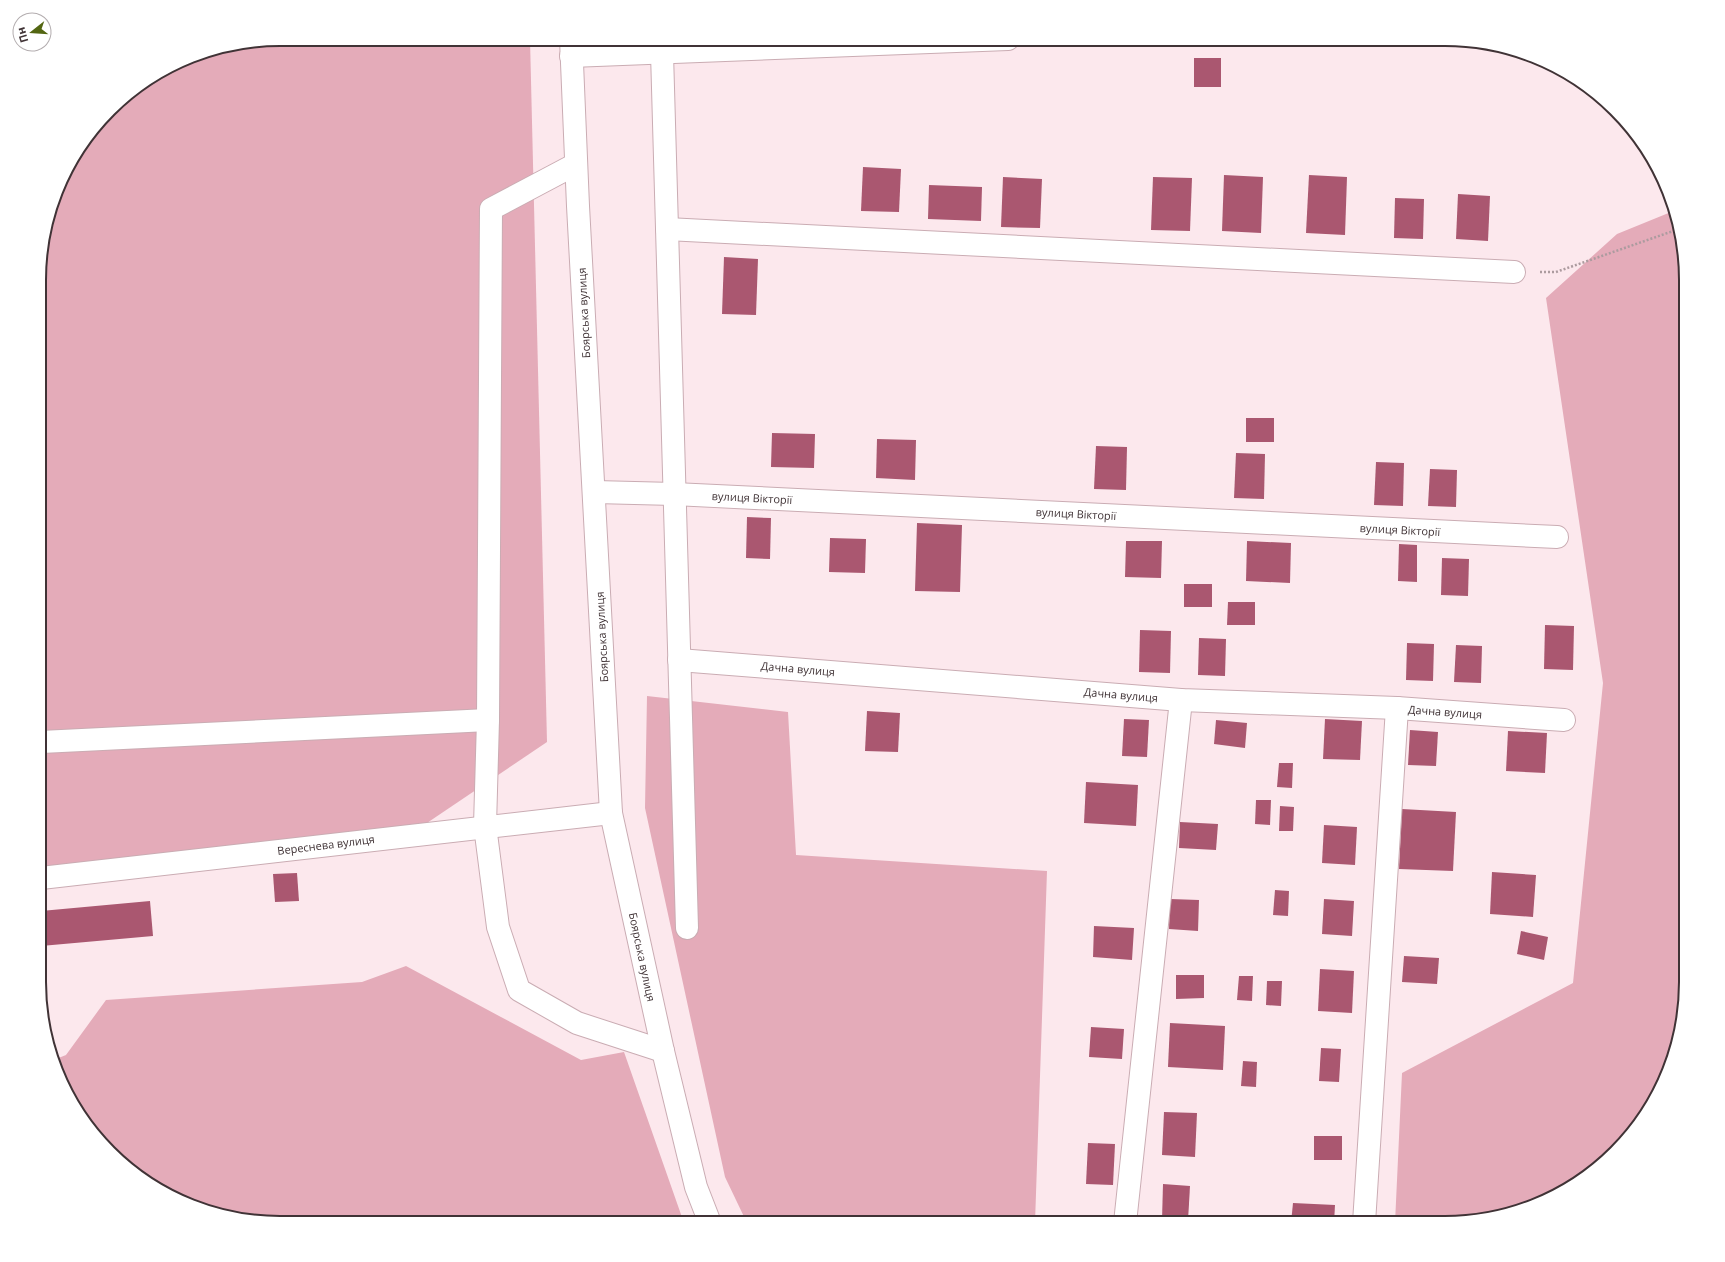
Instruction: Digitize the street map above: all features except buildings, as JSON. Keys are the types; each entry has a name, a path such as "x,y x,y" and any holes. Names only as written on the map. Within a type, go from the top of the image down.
{"street":[{"path":"571,47 662,52 822,46"},
{"name":"Боярська вулиця","path":"571,47 611,813 663,1051 696,1187 707,1216"},
{"path":"662,52 687,928"},
{"path":"576,164 491,209 488,720 485,826 498,927 519,990 577,1023 663,1051"},
{"path":"667,229 1514,272"},
{"name":"вулиця Вікторії","path":"594,492 674,494 1557,537"},
{"name":"Дачна вулиця","path":"679,660 1181,700 1397,708 1564,720"},
{"path":"1126,1216 1181,700"},
{"path":"1364,1216 1397,708"},
{"path":"46,742 488,720"},
{"name":"Вереснева вулиця","path":"46,877 485,826 611,813"}],"path":[{"path":"1514,272 1556,272 1674,231"}],"shaded area":[{"path":"280,46 530,46 547,742 421,827 46,884 46,280 50,234 58,205 77,163 94,138 126,104 150,85 177,70 205,58 234,50"},
{"path":"1669,213 1677,249 1679,280 1679,982 1675,1028 1661,1072 1640,1112 1621,1136 1599,1158 1575,1177 1535,1198 1491,1212 1445,1216 1395,1216 1402,1073 1573,983 1603,683 1546,298 1617,234"},
{"path":"647,696 788,712 796,855 1047,871 1035,1216 744,1216 725,1177 645,808"},
{"path":"406,966 581,1060 624,1052 682,1216 280,1216 234,1212 205,1204 163,1185 150,1177 126,1158 104,1136 85,1112 70,1085 58,1058 66,1055 106,1000 362,982"}]}
